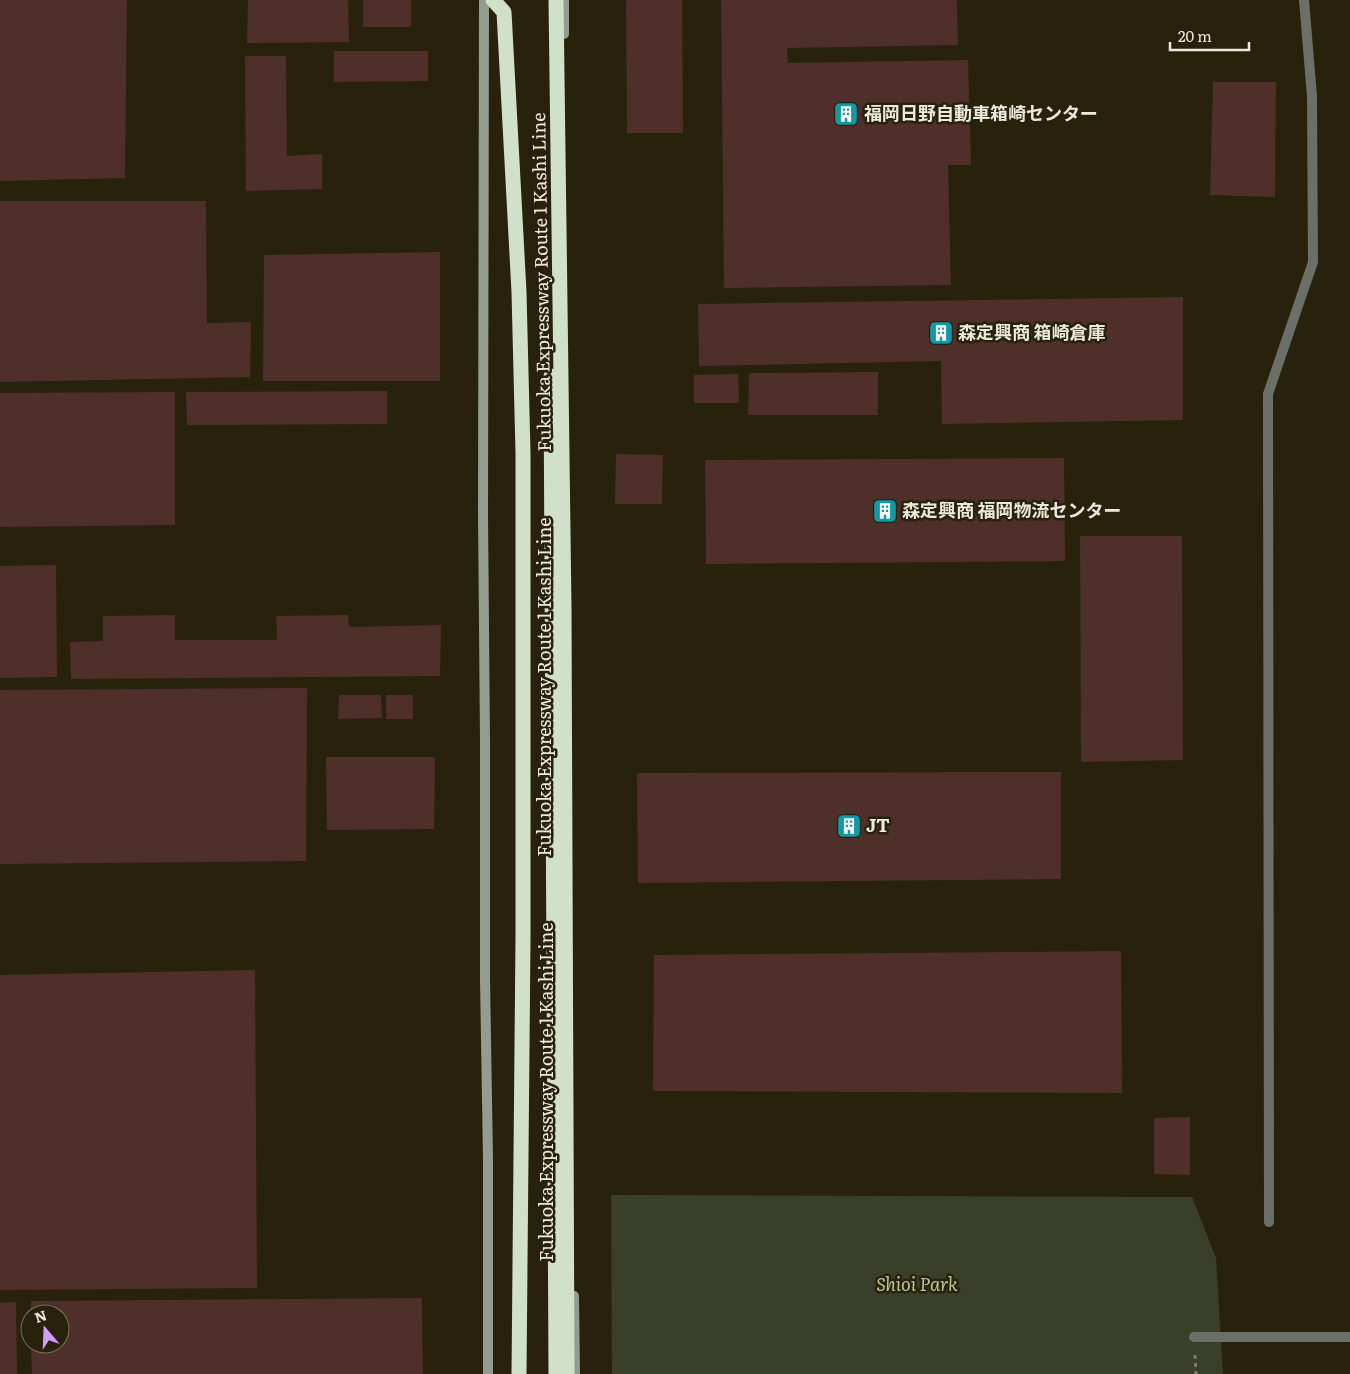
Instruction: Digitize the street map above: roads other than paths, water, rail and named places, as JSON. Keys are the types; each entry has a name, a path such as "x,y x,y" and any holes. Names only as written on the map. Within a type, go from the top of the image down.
{"highway":[{"path":"493,0 504,12 519,292 522,453 523,938 519,1374"},
{"name":"Fukuoka Expressway Route 1 Kashi Line","path":"546,0 550,157 556,1374"},
{"name":"Fukuoka Expressway Route 1 Kashi Line","path":"556,0 564,608 567,1374"}],"street":[{"path":"484,0 482,514 488,1374"},
{"path":"564,0 561,173 567,730 567,981 575,1374"},
{"path":"1269,1222 1268,394 1313,262 1312,96 1304,0"},
{"path":"1194,1337 1350,1337"}],"place":[{"name":"福岡日野自動車箱崎センター","path":"846,114"},
{"name":"森定興商 箱崎倉庫","path":"941,333"},
{"name":"森定興商 福岡物流センター","path":"885,511"},
{"name":"JT","path":"849,826"}],"park label":[{"name":"Shioi Park","path":"917,1285"}]}
